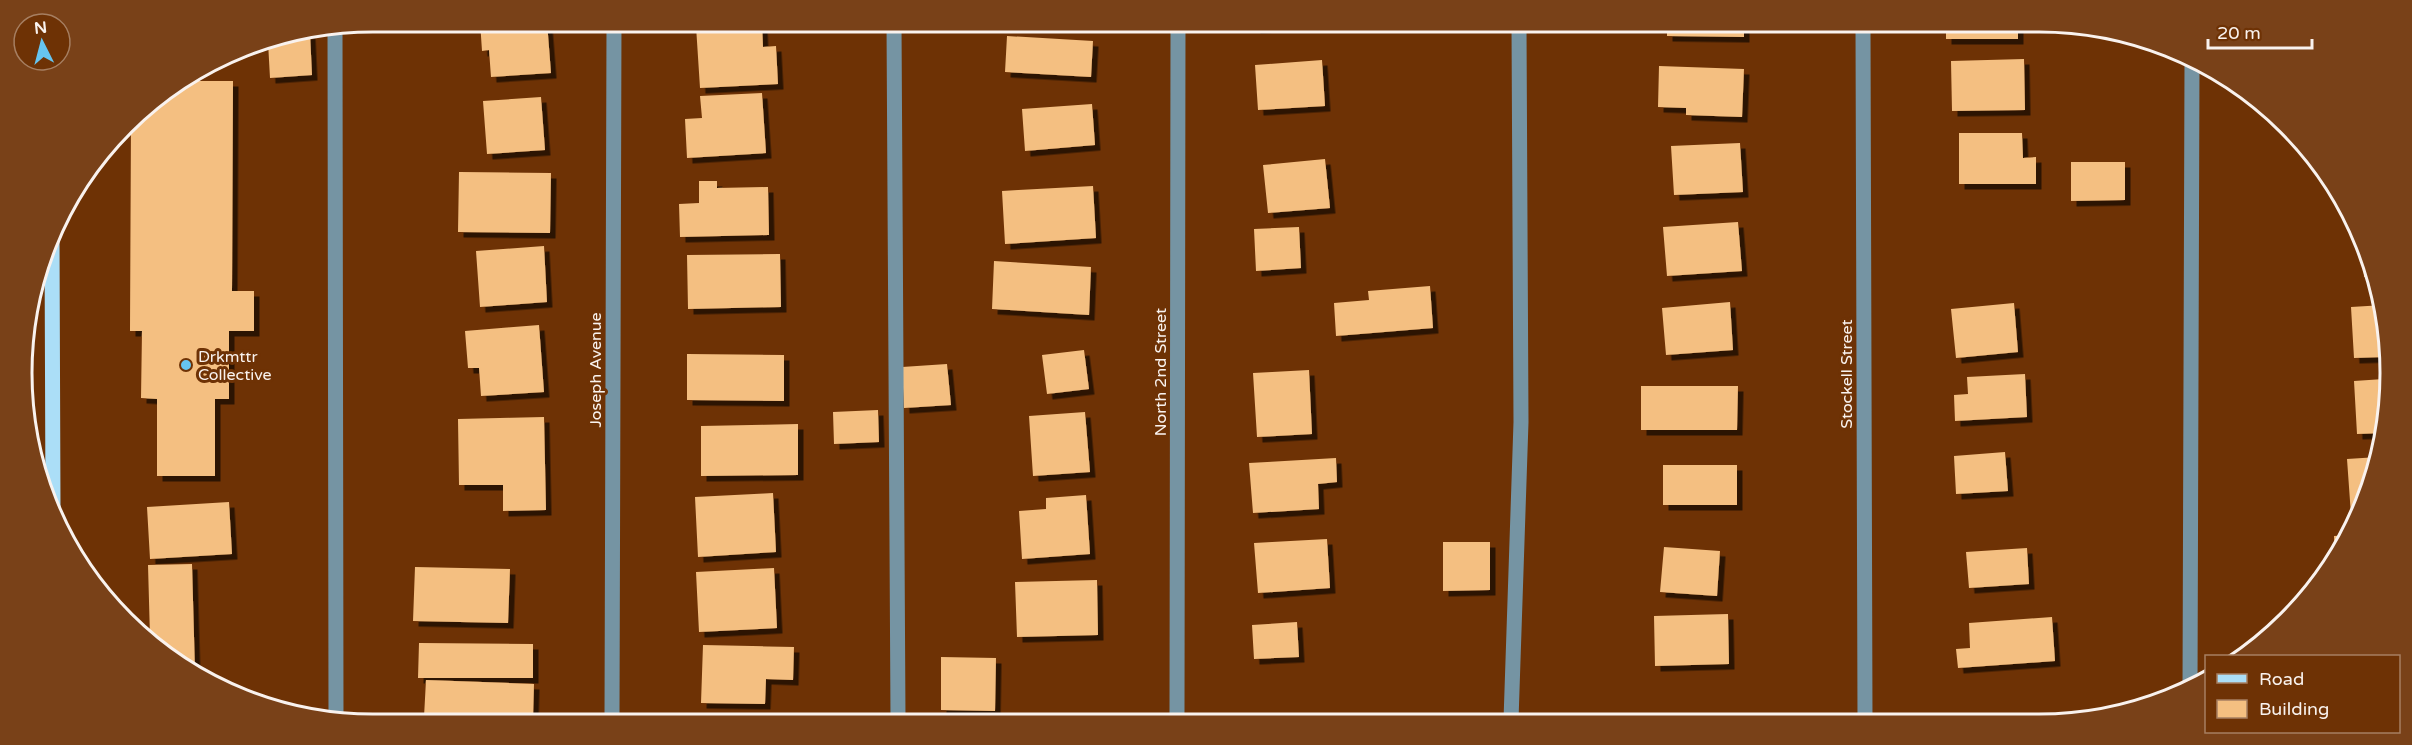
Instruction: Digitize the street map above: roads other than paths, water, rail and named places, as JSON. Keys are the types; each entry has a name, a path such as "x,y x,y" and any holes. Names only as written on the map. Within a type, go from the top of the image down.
{"main road":[{"path":"52,257 53,491"}],"street":[{"name":"Joseph Avenue","path":"612,714 614,32"},
{"path":"894,32 898,714"},
{"name":"North 2nd Street","path":"1177,714 1178,32"},
{"path":"1511,714 1521,422 1519,32"},
{"name":"Stockell Street","path":"1863,32 1865,714"},
{"path":"335,33 336,712"},
{"path":"2190,678 2192,68"}],"place":[{"name":"Drkmttr Collective","path":"186,365"}]}
